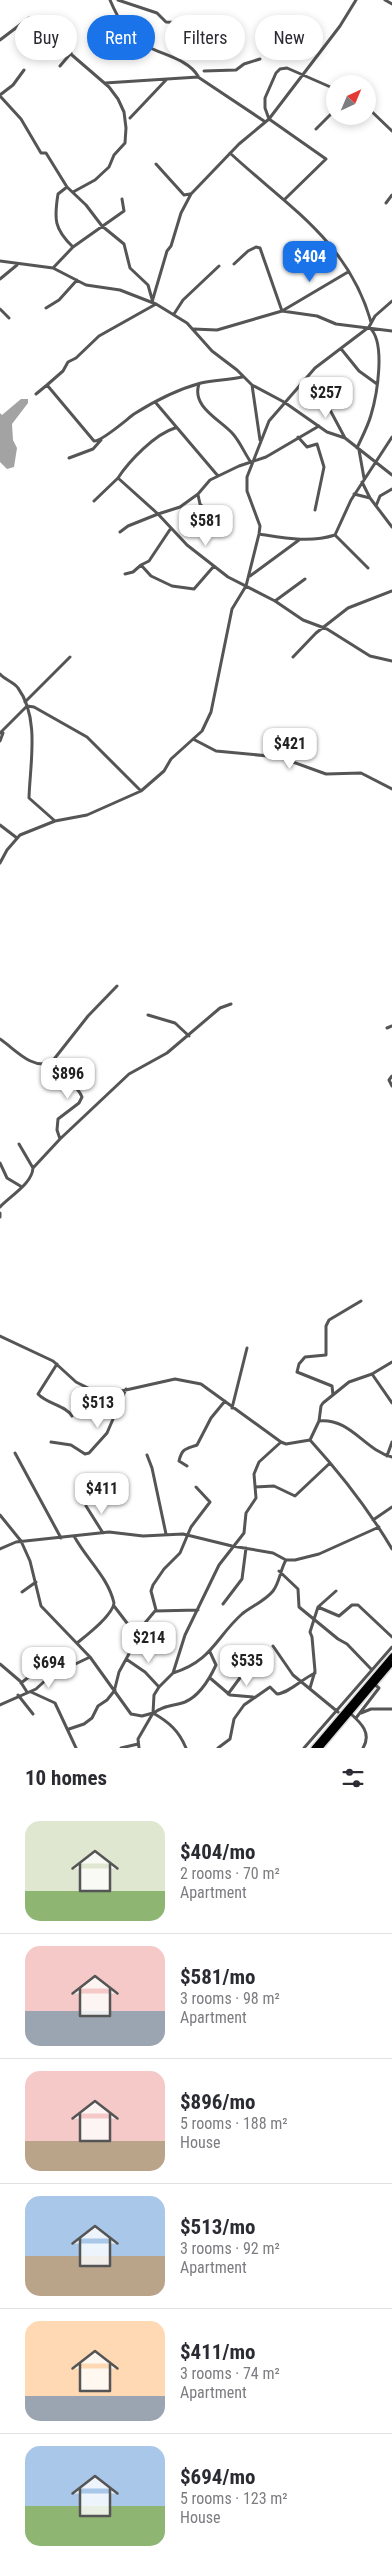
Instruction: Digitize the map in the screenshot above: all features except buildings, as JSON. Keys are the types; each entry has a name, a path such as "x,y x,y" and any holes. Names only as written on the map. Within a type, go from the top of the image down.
{"main road":[{"path":"314,1748 340,1714 392,1656"},
{"path":"320,1748 392,1663"}],"street":[{"path":"110,0 119,21 138,40 172,57 264,122"},
{"path":"118,0 157,13 165,21"},
{"path":"36,394 63,371 68,362 76,358 99,336 154,303 167,251 171,246 181,213 191,194 218,169 230,153 268,119 356,0"},
{"path":"385,0 392,4"},
{"path":"0,40 15,29"},
{"path":"73,192 95,180 109,167 114,155 125,143 126,128 124,112 116,95 77,59"},
{"path":"60,66 65,60"},
{"path":"204,72 236,70 244,64 257,60"},
{"path":"284,199 326,158 268,119 265,98 276,73 280,69 287,68 326,85"},
{"path":"24,70 13,85 0,95 21,119 41,153 46,153 67,187 102,226 124,244 130,268 148,285 154,303"},
{"path":"104,83 198,77"},
{"path":"130,118 166,79"},
{"path":"376,115 392,130"},
{"path":"316,129 326,119"},
{"path":"230,153 317,229 348,272 361,294 371,322"},
{"path":"156,164 184,195 191,194"},
{"path":"67,187 58,194 55,220 60,233 73,247"},
{"path":"386,203 392,195"},
{"path":"53,268 73,247 124,211 122,199"},
{"path":"234,264 248,251 256,247 260,248 282,311"},
{"path":"0,261 53,268 86,285 138,295 154,303 174,314 193,329 212,351 238,370 242,377 252,385 284,402 327,432 345,438 392,475"},
{"path":"0,279 17,264"},
{"path":"174,314 184,300 219,266"},
{"path":"193,329 217,330 282,311 348,272"},
{"path":"46,308 59,300 77,280"},
{"path":"0,862 17,838 56,821 86,815 141,792 205,727 211,712 230,617 234,605 246,586 259,534 258,521 251,505 248,491 248,471 251,461 269,421 284,402 290,398 316,368 342,350 369,327 371,322 392,301"},
{"path":"0,309 8,318"},
{"path":"282,311 317,316 336,324 392,331"},
{"path":"364,478 358,448 371,417 377,384 378,344 375,332 369,327"},
{"path":"342,350 359,371 377,384"},
{"path":"69,458 93,449 111,430 156,402 199,383 242,377"},
{"path":"199,383 199,399 214,419 232,433 251,461"},
{"path":"47,385 94,441 101,440"},
{"path":"252,385 260,441"},
{"path":"322,395 345,438"},
{"path":"156,402 175,428 218,476"},
{"path":"120,532 128,526 180,506 198,494 205,484 218,476 251,461 266,457 319,426"},
{"path":"94,501 142,451 162,434 175,428"},
{"path":"298,437 308,447 314,443 317,444 324,462 315,510"},
{"path":"259,534 299,540 322,539 335,535 354,494 374,462 390,443 392,437"},
{"path":"118,478 214,566 275,601 303,620 324,627 370,656 392,661"},
{"path":"361,482 370,498 391,525"},
{"path":"376,506 380,496 392,489"},
{"path":"198,494 199,502 211,515 210,519"},
{"path":"354,494 370,498"},
{"path":"125,574 133,572 141,564 149,560 171,528"},
{"path":"335,535 368,568"},
{"path":"249,577 299,540"},
{"path":"141,564 151,576 172,586 191,589 197,587 214,566"},
{"path":"275,601 305,579"},
{"path":"294,657 324,627 348,608 392,590"},
{"path":"25,702 70,657"},
{"path":"0,674 18,687 27,706 32,746 29,798 56,821"},
{"path":"27,706 58,719 87,737 141,792"},
{"path":"0,741 2,733 27,706"},
{"path":"193,739 216,751 278,757 326,774 361,773 392,789"},
{"path":"0,825 17,838"},
{"path":"0,1039 29,1061 39,1065 51,1064 88,1016 117,986"},
{"path":"0,1207 22,1187 30,1177 33,1168 60,1139 129,1074 138,1067 158,1059 189,1036 220,1008 231,1004"},
{"path":"148,1014 175,1023 189,1036"},
{"path":"387,1028 392,1026"},
{"path":"56,1059 60,1073 75,1086 82,1098 79,1103 58,1119 56,1125 60,1139"},
{"path":"392,1076 389,1080 392,1086"},
{"path":"19,1144 33,1168"},
{"path":"0,1163 7,1178 22,1187"},
{"path":"333,1395 332,1386 297,1372 298,1366 308,1356 326,1355 326,1326 328,1320 361,1301"},
{"path":"0,1336 57,1364 76,1382 96,1392 108,1394 126,1388 182,1379 201,1384 281,1442 286,1444 310,1440"},
{"path":"232,1408 247,1348"},
{"path":"310,1440 319,1421 321,1406 349,1382 372,1374 392,1362"},
{"path":"57,1364 38,1394 56,1406 68,1410 72,1416"},
{"path":"372,1374 392,1403"},
{"path":"51,1442 68,1444 85,1454 89,1453 106,1433 126,1388"},
{"path":"187,1466 179,1462 181,1452 187,1446 197,1445 211,1418 225,1401"},
{"path":"319,1421 327,1420 348,1428 387,1456 392,1457"},
{"path":"310,1440 379,1527 392,1549"},
{"path":"174,1673 185,1636 219,1565 244,1533 246,1513 256,1498 254,1474 259,1462 281,1442"},
{"path":"387,1456 392,1442"},
{"path":"15,1453 61,1538"},
{"path":"147,1455 152,1468 166,1534"},
{"path":"256,1487 274,1486 295,1496 330,1463"},
{"path":"69,1729 84,1724 92,1718 98,1706 107,1700 115,1689 126,1659 136,1642 138,1633 156,1610 152,1588 162,1571 180,1553 188,1535 210,1502 196,1487"},
{"path":"86,1506 103,1533"},
{"path":"373,1520 392,1507"},
{"path":"0,1515 21,1541 30,1560 41,1606 90,1657 115,1689 131,1714 142,1716 153,1713 161,1708 186,1702 210,1678 216,1665 210,1652"},
{"path":"0,1549 21,1541 103,1533 143,1536 166,1534 188,1535 232,1546 274,1553 286,1560 319,1554 379,1527"},
{"path":"74,1536 95,1568 104,1577 114,1600 114,1606 127,1623 138,1633"},
{"path":"223,1604 242,1580 246,1548"},
{"path":"121,1748 139,1746 153,1713 153,1698 158,1687 174,1673 187,1668 210,1652 238,1618 272,1592 278,1584 279,1570 286,1560"},
{"path":"279,1570 298,1589 299,1607 347,1644 372,1670"},
{"path":"22,1592 36,1582"},
{"path":"310,1688 315,1673 310,1632 318,1607 336,1591"},
{"path":"318,1607 338,1616 352,1605 358,1605 392,1637"},
{"path":"77,1643 96,1628 114,1606"},
{"path":"156,1610 198,1610"},
{"path":"273,1646 299,1681 340,1714"},
{"path":"304,1748 340,1714 372,1670 392,1647"},
{"path":"0,1705 18,1695 29,1692 61,1666 66,1668 90,1657"},
{"path":"126,1659 145,1672 158,1687"},
{"path":"0,1664 29,1692 55,1703 69,1729 76,1748"},
{"path":"21,1683 43,1666"},
{"path":"228,1694 248,1667"},
{"path":"218,1748 230,1739 235,1718 244,1705 253,1697 270,1687 277,1694 283,1694 299,1681 315,1673"},
{"path":"210,1678 228,1694 253,1697"},
{"path":"356,1718 379,1688 374,1684"},
{"path":"18,1695 33,1714"},
{"path":"360,1713 371,1709 392,1709"},
{"path":"153,1713 174,1728 186,1748"},
{"path":"350,1713 362,1725 367,1735 363,1748"}],"shaded area":[{"path":"21,399 28,399 28,403 12,424 13,440 17,448 14,467 7,469 0,462 0,413 2,415"}]}
